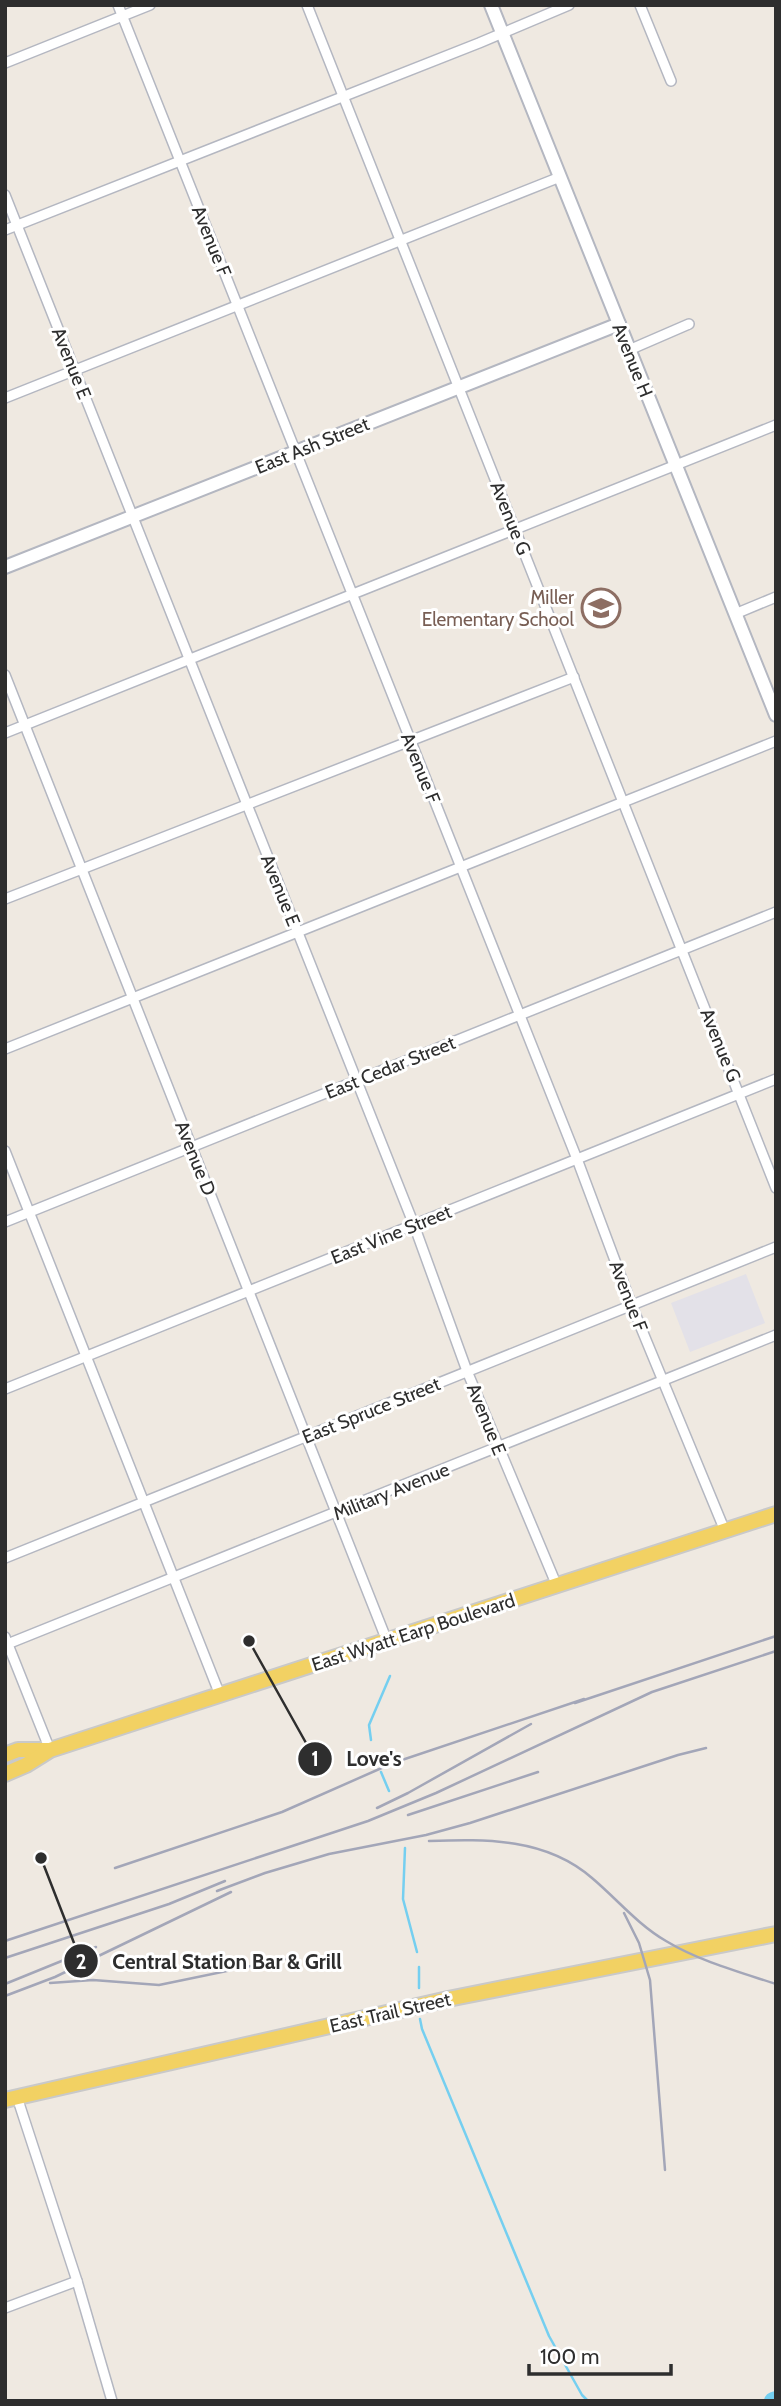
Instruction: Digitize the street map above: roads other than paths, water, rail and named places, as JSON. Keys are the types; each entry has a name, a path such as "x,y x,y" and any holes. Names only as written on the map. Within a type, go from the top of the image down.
{"main road":[{"name":"East Wyatt Earp Boulevard","path":"5,1774 50,1750 776,1514"},
{"name":"East Wyatt Earp Boulevard","path":"5,1755 18,1750 50,1750"},
{"name":"East Trail Street","path":"11,2098 437,2001 776,1934"}],"street":[{"name":"Avenue F","path":"118,5 577,1159 632,1306 724,1531"},
{"path":"5,62 150,5"},
{"name":"Avenue G","path":"307,5 776,1188"},
{"name":"Avenue H","path":"491,5 776,715"},
{"path":"5,230 569,5"},
{"path":"640,5 671,81"},
{"path":"5,398 560,177"},
{"name":"Avenue E","path":"5,195 414,1225 467,1371 557,1586"},
{"name":"East Ash Street","path":"5,567 618,324"},
{"path":"629,350 689,324"},
{"path":"5,733 776,425"},
{"path":"735,614 776,597"},
{"name":"Avenue D","path":"5,675 387,1641"},
{"path":"5,900 574,677"},
{"path":"5,1049 776,741"},
{"name":"East Cedar Street","path":"5,1222 776,912"},
{"name":"East Vine Street","path":"5,1390 776,1079"},
{"path":"5,1151 220,1695"},
{"name":"East Spruce Street","path":"5,1558 776,1247"},
{"name":"Military Avenue","path":"6,1642 336,1513 776,1335"},
{"path":"6,1642 50,1750"},
{"path":"11,2098 77,2281 112,2401"},
{"path":"5,2308 77,2281"}],"waterway":[{"path":"371,1740 369,1725 390,1676"},
{"path":"381,1772 389,1791"},
{"path":"405,1848 403,1899 417,1952"},
{"path":"419,1967 419,1988"},
{"path":"420,2019 549,2336 588,2401"}],"railway":[{"path":"575,1703 776,1636"},
{"path":"5,1941 368,1821 436,1793 652,1692 776,1651"},
{"path":"115,1868 282,1812 393,1763 584,1699"},
{"path":"377,1808 531,1724"},
{"path":"217,1891 329,1854 426,1835 470,1823 706,1748"},
{"path":"408,1815 538,1772"},
{"path":"429,1841 494,1841 536,1848 555,1855 592,1878 636,1919 666,1941 706,1960 776,1984"},
{"path":"5,1958 169,1904 225,1881"},
{"path":"5,1996 55,1977 231,1892"},
{"path":"624,1913 639,1943 650,1980 665,2170"},
{"path":"5,1984 96,1947"},
{"path":"50,1983 93,1980 159,1985 290,1958"}],"place":[{"name":"Miller Elementary School","path":"601,608"},
{"name":"Love's","path":"249,1641"},
{"name":"Central Station Bar & Grill","path":"41,1858"}]}
